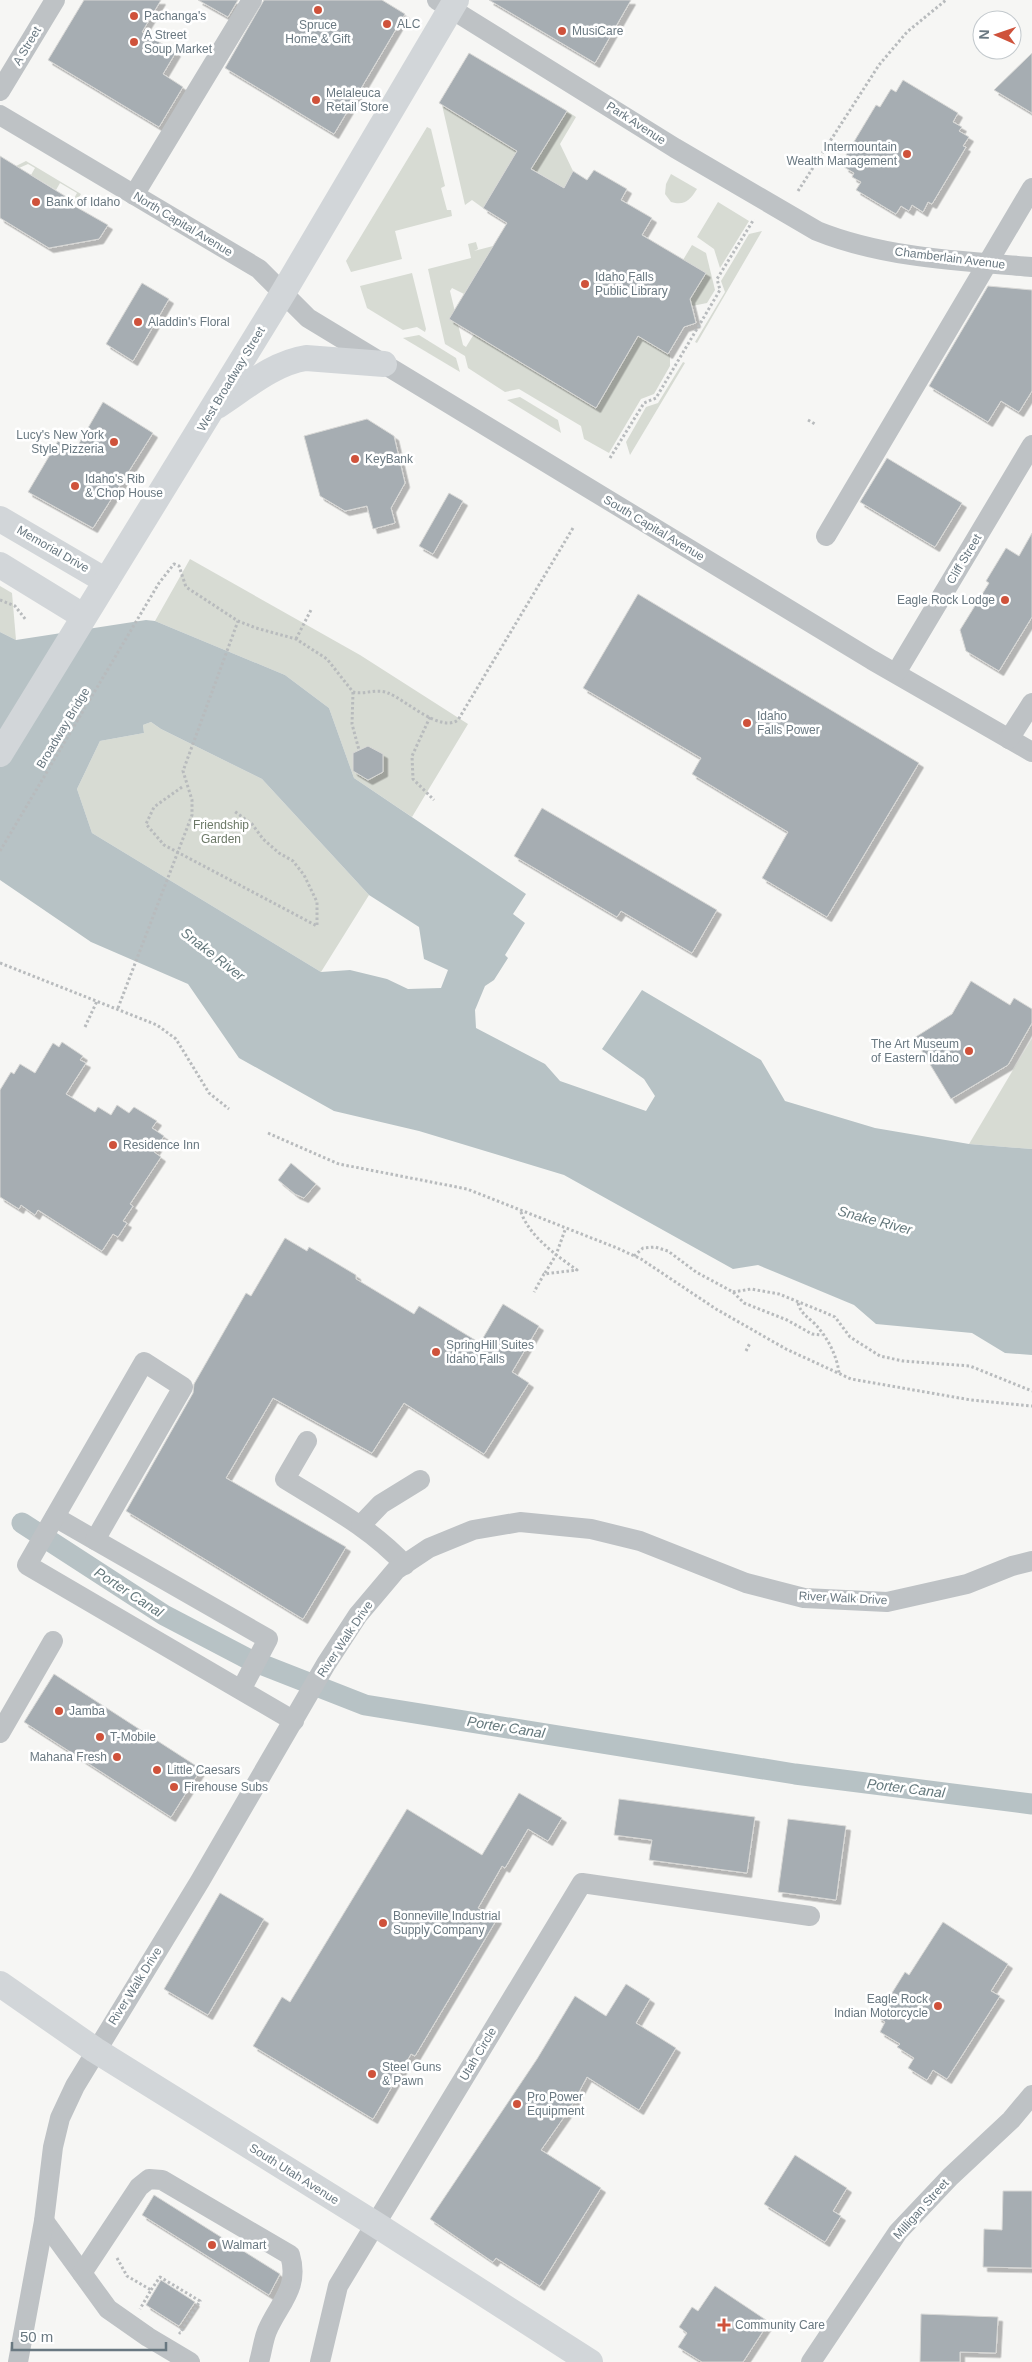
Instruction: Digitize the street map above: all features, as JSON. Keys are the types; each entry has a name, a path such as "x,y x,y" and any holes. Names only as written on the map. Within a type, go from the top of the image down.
{"main road":[{"name":"West Broadway Street","path":"0,754 283,294 448,3"},
{"path":"212,409 282,364 297,360 306,358 384,364"},
{"name":"Memorial Drive","path":"0,518 106,581"},
{"path":"0,565 78,625"},
{"name":"South Utah Avenue","path":"0,1984 95,2050 375,2224 590,2362"}],"street":[{"name":"A Street","path":"0,91 55,0"},
{"path":"134,196 252,0"},
{"name":"Park Avenue","path":"448,3 675,148 817,231 838,240"},
{"name":"North Capital Avenue","path":"0,115 259,269 283,294"},
{"path":"826,536 1032,188"},
{"name":"Chamberlain Avenue","path":"838,240 916,256 1032,267"},
{"name":"South Capital Avenue","path":"283,294 308,318 896,673 1032,752"},
{"name":"Cliff Street","path":"896,673 1032,446"},
{"path":"1009,739 1032,703"},
{"path":"95,1540 183,1387 144,1362 27,1565 240,1690 297,1714"},
{"path":"308,1441 285,1479 361,1525 391,1550 405,1565"},
{"path":"361,1525 381,1504 420,1480"},
{"path":"55,1517 268,1639 240,1690"},
{"name":"River Walk Drive","path":"18,2362 44,2221 53,2147 60,2118 95,2050 200,1881 326,1664 358,1615 396,1570 429,1548 473,1530 520,1522 591,1529 640,1541 746,1583 804,1598 887,1602 968,1584 1012,1566 1032,1561"},
{"path":"0,1733 53,1641"},
{"name":"Utah Circle","path":"320,2362 338,2286 582,1884 810,1916"},
{"name":"Milligan Street","path":"811,2362 898,2232 950,2177 1011,2120 1032,2095"},
{"path":"82,2273 139,2186 149,2179 162,2180 290,2255 295,2270 288,2295 267,2331 259,2362"},
{"path":"44,2221 108,2309 148,2338 190,2362"}],"path":[{"path":"798,191 879,65 907,32 946,0"},
{"path":"610,458 644,403 656,398 720,290 717,279 754,219"},
{"path":"808,420 815,424"},
{"path":"353,692 374,691 387,693 445,724 452,724 458,720 573,528"},
{"name":"Broadway Bridge","path":"0,851 159,583 174,564 181,570 186,587 238,621"},
{"path":"0,600 15,606 26,620"},
{"path":"296,639 312,608"},
{"path":"118,1008 192,815 192,800 183,776 186,762 238,621 296,639 327,659 353,692 352,724 359,750"},
{"path":"430,717 412,756 413,779 434,800"},
{"path":"182,787 154,808 146,824 164,845 317,926 317,902 294,860 279,853 263,839 252,824 234,811"},
{"path":"0,963 157,1025 176,1039 209,1093 229,1109"},
{"path":"85,1027 97,1001"},
{"path":"268,1134 339,1164 467,1189 494,1198 521,1212 634,1256 741,1324 786,1349 839,1374 895,1387 993,1403 1032,1406"},
{"path":"521,1212 524,1222 556,1255 577,1270 544,1274"},
{"path":"534,1292 556,1255 565,1230"},
{"path":"634,1256 643,1248 662,1248 696,1272 733,1292 744,1303 786,1320 812,1334 822,1335"},
{"path":"733,1292 751,1289 779,1294 835,1317 850,1337 880,1356 898,1360 970,1366 1032,1391"},
{"path":"798,1303 804,1314 814,1322 838,1361 839,1374"},
{"path":"746,1351 750,1343"},
{"path":"117,2258 127,2276 151,2290"},
{"path":"148,2314 140,2309 160,2276 200,2301 180,2333 172,2328"}],"green space":[{"path":"442,105 535,161 567,111 576,117 560,144 573,171 564,188 513,158 483,208 472,200 465,205"},
{"path":"427,127 431,129 445,186 441,188 447,210 451,210 452,216 395,231 402,259 351,272 346,261"},
{"path":"26,161 81,194 74,206 71,204 77,193 60,183 56,190 31,175 35,168 28,164 19,168 16,166"},
{"path":"671,174 697,189 684,203 671,202 665,194 666,184"},
{"path":"718,202 749,221 720,268 714,249 697,237"},
{"path":"762,231 697,343 695,342 725,292 721,281 749,234"},
{"path":"476,242 478,249 474,251 493,246 464,294 452,288 450,291 463,345 466,347 474,334 596,408 639,334 670,355 670,366 654,394 641,399 609,453 584,439 581,426 519,389 505,392 468,368 465,356 445,344 428,269 471,258 468,244"},
{"path":"692,245 706,253 715,290 707,303 692,306 687,303 683,260"},
{"path":"412,273 426,329 425,332 417,327 403,330 367,308 360,286"},
{"path":"419,335 456,358 460,372 403,338"},
{"path":"683,362 685,363 630,455 626,442 646,407 658,403"},
{"path":"520,397 558,420 561,433 507,400"},
{"path":"190,559 360,655 468,724 412,817 354,778 329,708 285,675 155,621"},
{"path":"0,586 12,593 16,640 0,632"},
{"name":"Friendship Garden","path":"151,722 161,729 262,779 369,895 321,972 92,833 77,789 100,741 144,733 143,725"},
{"path":"1032,1038 1032,1149 969,1144"}],"water":[{"name":"Snake River","path":"146,620 155,621 285,675 329,708 354,778 526,894 513,914 525,923 505,955 508,958 494,980 485,986 475,1010 476,1028 545,1064 560,1081 646,1111 655,1096 644,1079 602,1049 642,990 761,1060 785,1101 875,1128 969,1144 1032,1149 1032,1355 1005,1353 972,1333 876,1324 854,1305 758,1265 733,1269 564,1175 419,1131 334,1111 239,1058 188,984 91,942 0,880 0,632 16,640","holes":["151,722 161,729 262,779 369,895 419,927 424,959 448,970 441,988 408,989 387,979 350,970 321,972 92,833 77,789 100,741 144,733 143,725"]}],"building":[{"path":"84,0 161,0 142,32 176,52 163,74 183,87 159,127 48,60"},
{"path":"198,0 238,0 228,17"},
{"name":"Melaleuca Retail Store","path":"264,0 382,0 405,14 334,134 225,68"},
{"path":"489,0 631,0 595,63"},
{"name":"Idaho Falls Public Library","path":"469,53 567,111 531,169 564,188 573,171 587,180 594,170 627,189 621,200 652,218 642,235 706,273 690,299 696,323 684,327 668,354 638,336 596,408 449,319 507,223 483,208 517,151 439,103"},
{"path":"1032,53 1032,113 994,90"},
{"path":"903,80 958,113 953,122 962,127 959,131 969,137 963,146 966,147 932,204 928,202 923,212 912,205 909,211 901,206 896,214 856,190 861,182 852,177 854,173 844,167 850,157 846,155 876,105 880,107 891,89 896,92"},
{"name":"Bank of Idaho","path":"0,156 73,201 71,204 108,225 99,239 49,248 0,218"},
{"name":"Aladdin's Floral","path":"142,283 169,299 133,361 106,344"},
{"path":"988,286 1032,290 1032,391 1019,412 1001,401 988,422 929,386"},
{"path":"103,402 153,433 93,528 28,492 58,441 74,452"},
{"name":"KeyBank","path":"367,419 394,436 405,483 391,508 395,523 373,529 367,506 345,511 320,496 304,436"},
{"path":"887,458 962,503 935,547 860,502"},
{"path":"449,493 463,501 433,554 419,546"},
{"name":"Eagle Rock Lodge","path":"1032,533 1032,617 999,671 966,651 960,630 989,583 986,581 1006,548 1019,556"},
{"name":"Idaho Falls Power","path":"638,594 919,763 827,917 762,878 788,832 692,774 701,758 583,688"},
{"path":"368,746 383,754 383,772 368,780 353,771 353,753"},
{"path":"542,808 717,910 692,953 621,911 617,917 514,856"},
{"name":"The Art Museum of Eastern Idaho","path":"971,981 1010,1005 1014,998 1032,1009 1032,1023 1008,1065 951,1099 914,1038 952,1014"},
{"name":"Residence Inn","path":"62,1042 83,1056 80,1060 86,1063 66,1094 95,1112 98,1107 111,1115 117,1105 129,1113 134,1107 157,1121 152,1128 164,1136 154,1152 161,1157 130,1204 133,1206 123,1221 127,1223 118,1237 113,1234 102,1251 38,1210 35,1215 21,1205 19,1209 0,1197 0,1090 11,1072 14,1074 20,1064 35,1073 53,1043 59,1047"},
{"path":"291,1163 316,1184 304,1198 295,1194 278,1180"},
{"path":"285,1238 307,1251 309,1247 356,1275 356,1279 414,1314 419,1306 480,1343 503,1304 539,1326 512,1372 529,1383 484,1454 404,1403 372,1453 273,1398 226,1478 346,1547 303,1619 126,1511 193,1393 194,1384 246,1293 251,1296"},
{"path":"54,1674 201,1769 171,1817 24,1722"},
{"path":"519,1793 562,1818 548,1841 528,1829 505,1868 502,1866 478,1908 497,1919 415,2056 411,2054 373,2119 253,2046 282,1997 290,2002 407,1809 482,1855"},
{"path":"619,1799 755,1817 747,1873 649,1860 652,1840 614,1835"},
{"path":"788,1819 846,1826 836,1900 778,1892"},
{"path":"220,1893 264,1919 208,2015 164,1989"},
{"name":"Eagle Rock Indian Motorcycle","path":"943,1922 1008,1964 991,1991 1000,1996 947,2079 933,2070 927,2080 908,2068 914,2058 897,2047 900,2044 880,2032 885,2022 877,2017 905,1972 909,1975"},
{"path":"626,1984 650,1999 636,2023 676,2048 639,2110 587,2077 571,2107 541,2150 601,2188 540,2286 496,2258 493,2262 430,2219 537,2059 575,1996 606,2016"},
{"path":"795,2155 847,2188 833,2211 841,2216 825,2242 764,2204"},
{"path":"1003,2191 1032,2191 1032,2268 983,2267 984,2229 1002,2230"},
{"name":"Walmart","path":"154,2195 280,2274 269,2295 142,2215"},
{"path":"161,2280 195,2302 179,2326 146,2305"},
{"name":"Community Care","path":"715,2286 769,2322 743,2362 702,2362 678,2347 687,2333 679,2327 692,2307 698,2311"},
{"path":"921,2314 998,2317 996,2353 960,2352 960,2362 920,2362"}],"waterway":[{"name":"Porter Canal","path":"22,1523 164,1615 250,1660 365,1705 795,1774 1032,1804"}],"place":[{"name":"Spruce Home & Gift","path":"318,10"},
{"name":"Pachanga's","path":"134,16"},
{"name":"ALC","path":"387,24"},
{"name":"MusiCare","path":"562,31"},
{"name":"A Street Soup Market","path":"134,42"},
{"name":"Melaleuca Retail Store","path":"316,100"},
{"name":"Intermountain Wealth Management","path":"907,154"},
{"name":"Bank of Idaho","path":"36,202"},
{"name":"Idaho Falls Public Library","path":"585,284"},
{"name":"Aladdin's Floral","path":"138,322"},
{"name":"Lucy's New York Style Pizzeria","path":"114,442"},
{"name":"KeyBank","path":"355,459"},
{"name":"Idaho's Rib & Chop House","path":"75,486"},
{"name":"Eagle Rock Lodge","path":"1005,600"},
{"name":"Idaho Falls Power","path":"747,723"},
{"name":"The Art Museum of Eastern Idaho","path":"969,1051"},
{"name":"Residence Inn","path":"113,1145"},
{"name":"SpringHill Suites Idaho Falls","path":"436,1352"},
{"name":"Jamba","path":"59,1711"},
{"name":"T-Mobile","path":"100,1737"},
{"name":"Mahana Fresh","path":"117,1757"},
{"name":"Little Caesars","path":"157,1770"},
{"name":"Firehouse Subs","path":"174,1787"},
{"name":"Bonneville Industrial Supply Company","path":"383,1923"},
{"name":"Eagle Rock Indian Motorcycle","path":"938,2006"},
{"name":"Steel Guns & Pawn","path":"372,2074"},
{"name":"Pro Power Equipment","path":"517,2104"},
{"name":"Walmart","path":"212,2245"},
{"name":"Community Care","path":"724,2325"}]}
